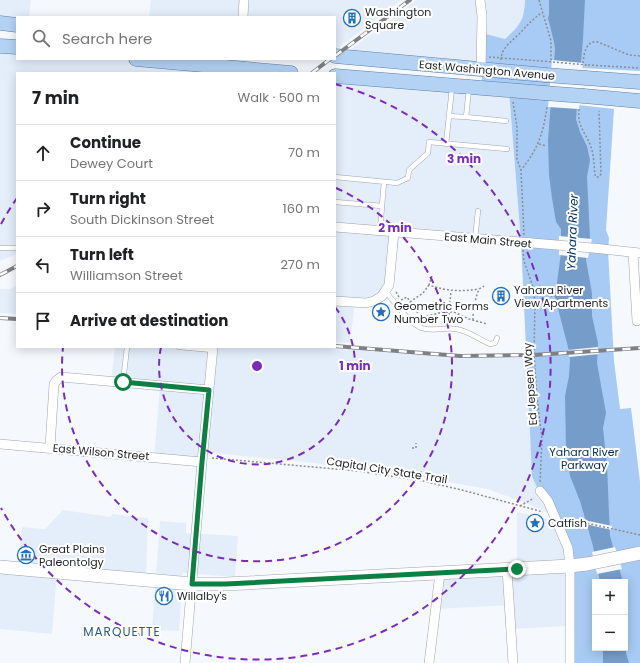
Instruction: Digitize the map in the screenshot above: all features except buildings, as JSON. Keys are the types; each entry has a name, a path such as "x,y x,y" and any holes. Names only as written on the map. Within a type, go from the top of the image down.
{"main road":[{"path":"0,23 16,25"},
{"path":"0,46 16,47"},
{"name":"East Washington Avenue","path":"336,56 481,70 501,65 545,75 587,71 640,82"},
{"path":"149,60 282,72"},
{"name":"East Washington Avenue","path":"336,76 512,91 545,100 582,103 640,100"}],"street":[{"path":"243,16 244,0"},
{"path":"480,0 482,16 481,70"},
{"name":"East Main Street","path":"336,227 593,248 636,253"},
{"path":"336,301 366,303 374,301 382,296 389,285 394,232"},
{"path":"636,253 636,321"},
{"path":"185,663 213,349"},
{"path":"50,448 54,384 58,378 64,377 209,390"},
{"name":"East Wilson Street","path":"0,444 202,462"},
{"path":"540,491 548,502 555,516 568,548 570,566 570,663"},
{"path":"0,567 192,584 226,584 570,566 640,554"},
{"path":"507,569 513,663"},
{"path":"429,663 440,572"}],"lane":[{"path":"446,144 452,85"},
{"path":"466,117 469,87"},
{"path":"449,116 506,121"},
{"path":"336,177 397,183 408,178 409,170 428,153 429,142 507,149"},
{"path":"380,231 384,182"},
{"path":"336,202 382,206"},
{"path":"475,239 478,211"},
{"path":"0,248 16,248"},
{"path":"385,291 408,318 421,328 428,330 454,329 470,333 490,344 495,343 497,338"},
{"path":"123,382 127,348"},
{"path":"196,348 213,349"}],"path":[{"path":"539,0 551,41 551,60"},
{"path":"501,65 501,55 504,49 534,18 543,12"},
{"path":"583,63 585,51 590,42 593,41 629,55 640,56"},
{"path":"489,57 501,65 541,61 587,71 640,68"},
{"path":"512,91 517,132 517,159 521,170 524,232"},
{"path":"521,170 531,158 539,144 543,128 545,100"},
{"path":"582,103 578,120 591,146 594,156 596,178 601,174 599,111"},
{"path":"539,144 547,146"},
{"name":"Ed Jepsen Way","path":"523,253 524,261 533,287 535,302 534,355 542,439 540,491"},
{"path":"410,302 423,293 429,285 432,276"},
{"path":"429,285 439,288 464,291 479,289 484,286"},
{"path":"533,287 549,296 564,297"},
{"path":"473,320 475,301 479,289"},
{"path":"447,329 451,290"},
{"path":"396,292 401,300 406,297 419,315 424,317 442,312 454,312 487,324"},
{"path":"412,448 416,448 416,443"},
{"name":"Capital City State Trail","path":"202,462 204,462 207,458 210,458 358,471 423,481 546,513"},
{"path":"520,506 532,500 540,491"},
{"path":"563,518 640,535"}],"shaded area":[{"path":"0,0 31,0 29,16 16,16 16,19 0,17"},
{"path":"151,0 402,0 336,49 336,16 149,16"},
{"path":"417,0 525,0 524,11 520,24 505,39 482,33 481,70 340,57"},
{"path":"0,46 16,47 16,60 143,60 231,72 16,72 16,254 0,261"},
{"path":"336,76 509,90 521,242 395,232 392,263 382,296 355,303 350,343 336,342"},
{"path":"16,286 16,314 0,313 0,289 10,289"},
{"path":"115,348 336,348 526,358 533,479 555,516 526,503 487,489 431,479 305,462 203,452 202,462 154,457 160,386 111,381"},
{"path":"63,510 111,517 112,514 148,518 146,580 57,572 52,634 0,629 0,567 18,568 22,527 45,529"},
{"path":"517,512 557,521 568,548 570,626 511,629 510,605 436,609 440,573 517,569"},
{"path":"160,521 186,523 186,533 238,536 235,577 183,573 179,631 152,630"}],"green space":[{"name":"Yahara River Parkway","path":"525,0 640,0 640,71 581,68 578,105 614,109 606,230 609,238 608,250 614,361 620,409 631,408 640,482 640,663 570,663 568,548 532,475 521,242 509,91 482,88 482,33 505,39 518,26 524,13"}],"water":[{"name":"Yahara River","path":"549,0 585,0 576,119 580,132 587,146 590,160 587,177 590,237 586,260 592,293 592,316 598,343 597,363 606,413 603,428 607,465 610,536 622,579 599,579 593,546 580,501 570,476 566,449 565,396 569,376 570,360 555,297 561,253 561,229 556,222 549,175 548,140 555,49 548,18"},
{"path":"603,651 626,651 629,663 603,663"}],"pier":[{"path":"552,60 583,63 579,109 548,107"},
{"path":"559,236 592,239 588,258 559,255"},
{"path":"598,347 599,354 569,357 568,350"},
{"path":"584,520 612,526 612,530 585,524"},
{"path":"615,547 622,569 597,574 592,552"}],"railway":[{"path":"336,55 410,0"},
{"path":"313,72 329,60"},
{"path":"0,275 16,267"},
{"path":"0,318 16,319"},
{"path":"336,346 460,356 534,355 640,348"}],"place":[{"name":"Washington Square","path":"352,18"},
{"name":"Yahara River View Apartments","path":"501,296"},
{"name":"Geometric Forms Number Two","path":"381,312"},
{"name":"Catfish","path":"535,523"},
{"name":"Great Plains Paleontolgy","path":"26,555"},
{"name":"Willalby's","path":"164,596"}],"district":[{"name":"MARQUETTE","path":"122,631"}],"route":[{"path":"123,382 209,390 192,584 226,584 517,569"}]}
